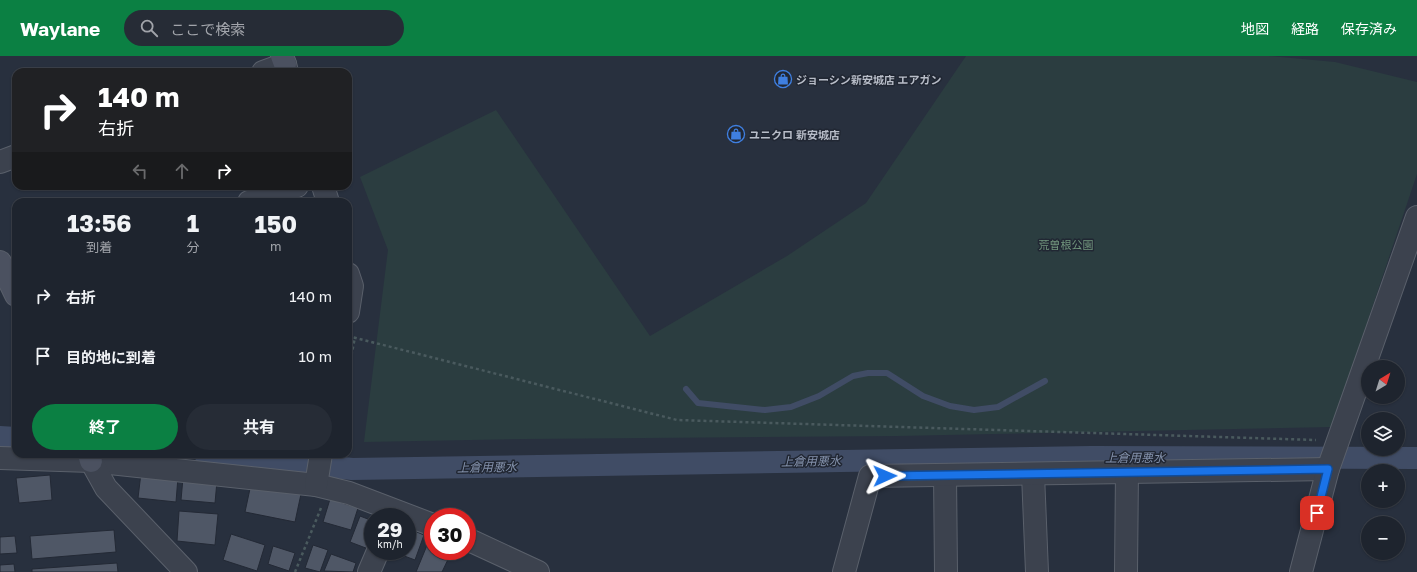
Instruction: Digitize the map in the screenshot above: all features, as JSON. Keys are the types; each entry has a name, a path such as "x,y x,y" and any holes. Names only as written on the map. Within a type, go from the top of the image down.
{"street":[{"path":"274,68 285,64"},
{"path":"0,162 12,158"},
{"path":"261,198 285,190"},
{"path":"1301,572 1328,469 1417,217"},
{"path":"0,262 10,285"},
{"path":"0,458 90,458 321,486 349,493 381,508"},
{"path":"90,458 106,488 186,572"},
{"path":"321,458 321,486"},
{"path":"844,572 870,476 1328,469"},
{"path":"1126,572 1127,472"},
{"path":"1034,474 1037,572"},
{"path":"945,475 946,572"},
{"path":"476,543 538,572"},
{"path":"369,572 374,560"}],"path":[{"path":"352,337 677,420 1339,441"},
{"path":"352,353 355,338"},
{"path":"294,572 321,512 321,486"}],"green space":[{"name":"荒曽根公園","path":"966,56 1269,56 1335,62 1417,82 1417,174 1332,427 898,436 364,442 388,250 360,177 496,110 650,336 787,256 866,203"}],"building":[{"path":"141,473 178,477 176,502 138,498"},
{"path":"50,475 52,500 19,503 16,478"},
{"path":"183,478 217,481 215,503 181,500"},
{"path":"251,484 301,494 295,522 245,512"},
{"path":"330,499 358,508 351,530 323,522"},
{"path":"179,511 218,514 215,545 177,541"},
{"path":"360,516 364,518 364,547 350,542"},
{"path":"114,530 116,552 32,559 30,536"},
{"path":"416,532 424,535 416,557"},
{"path":"231,534 265,545 257,571 223,560"},
{"path":"15,536 17,553 0,554 0,537"},
{"path":"313,545 328,550 320,572 305,568"},
{"path":"273,546 295,553 289,571 268,564"},
{"path":"424,553 424,560 448,560 442,572 416,572"},
{"path":"331,554 356,563 353,572 324,571"},
{"path":"117,563 118,572 32,572 32,569"},
{"path":"14,564 15,572 0,572 0,565"}],"waterway":[{"path":"686,389 698,403 765,410 791,407 819,396 853,376 868,373 887,373 923,396 950,406 974,410 998,407 1045,381"},
{"name":"上倉用悪水","path":"0,437 12,438"},
{"name":"上倉用悪水","path":"244,458 352,469 1091,457 1417,458"}],"place":[{"name":"ジョーシン新安城店 エアガン","path":"783,79"},
{"name":"ユニクロ 新安城店","path":"736,134"}],"route":[{"path":"885,476 1328,469 1317,513"}]}
